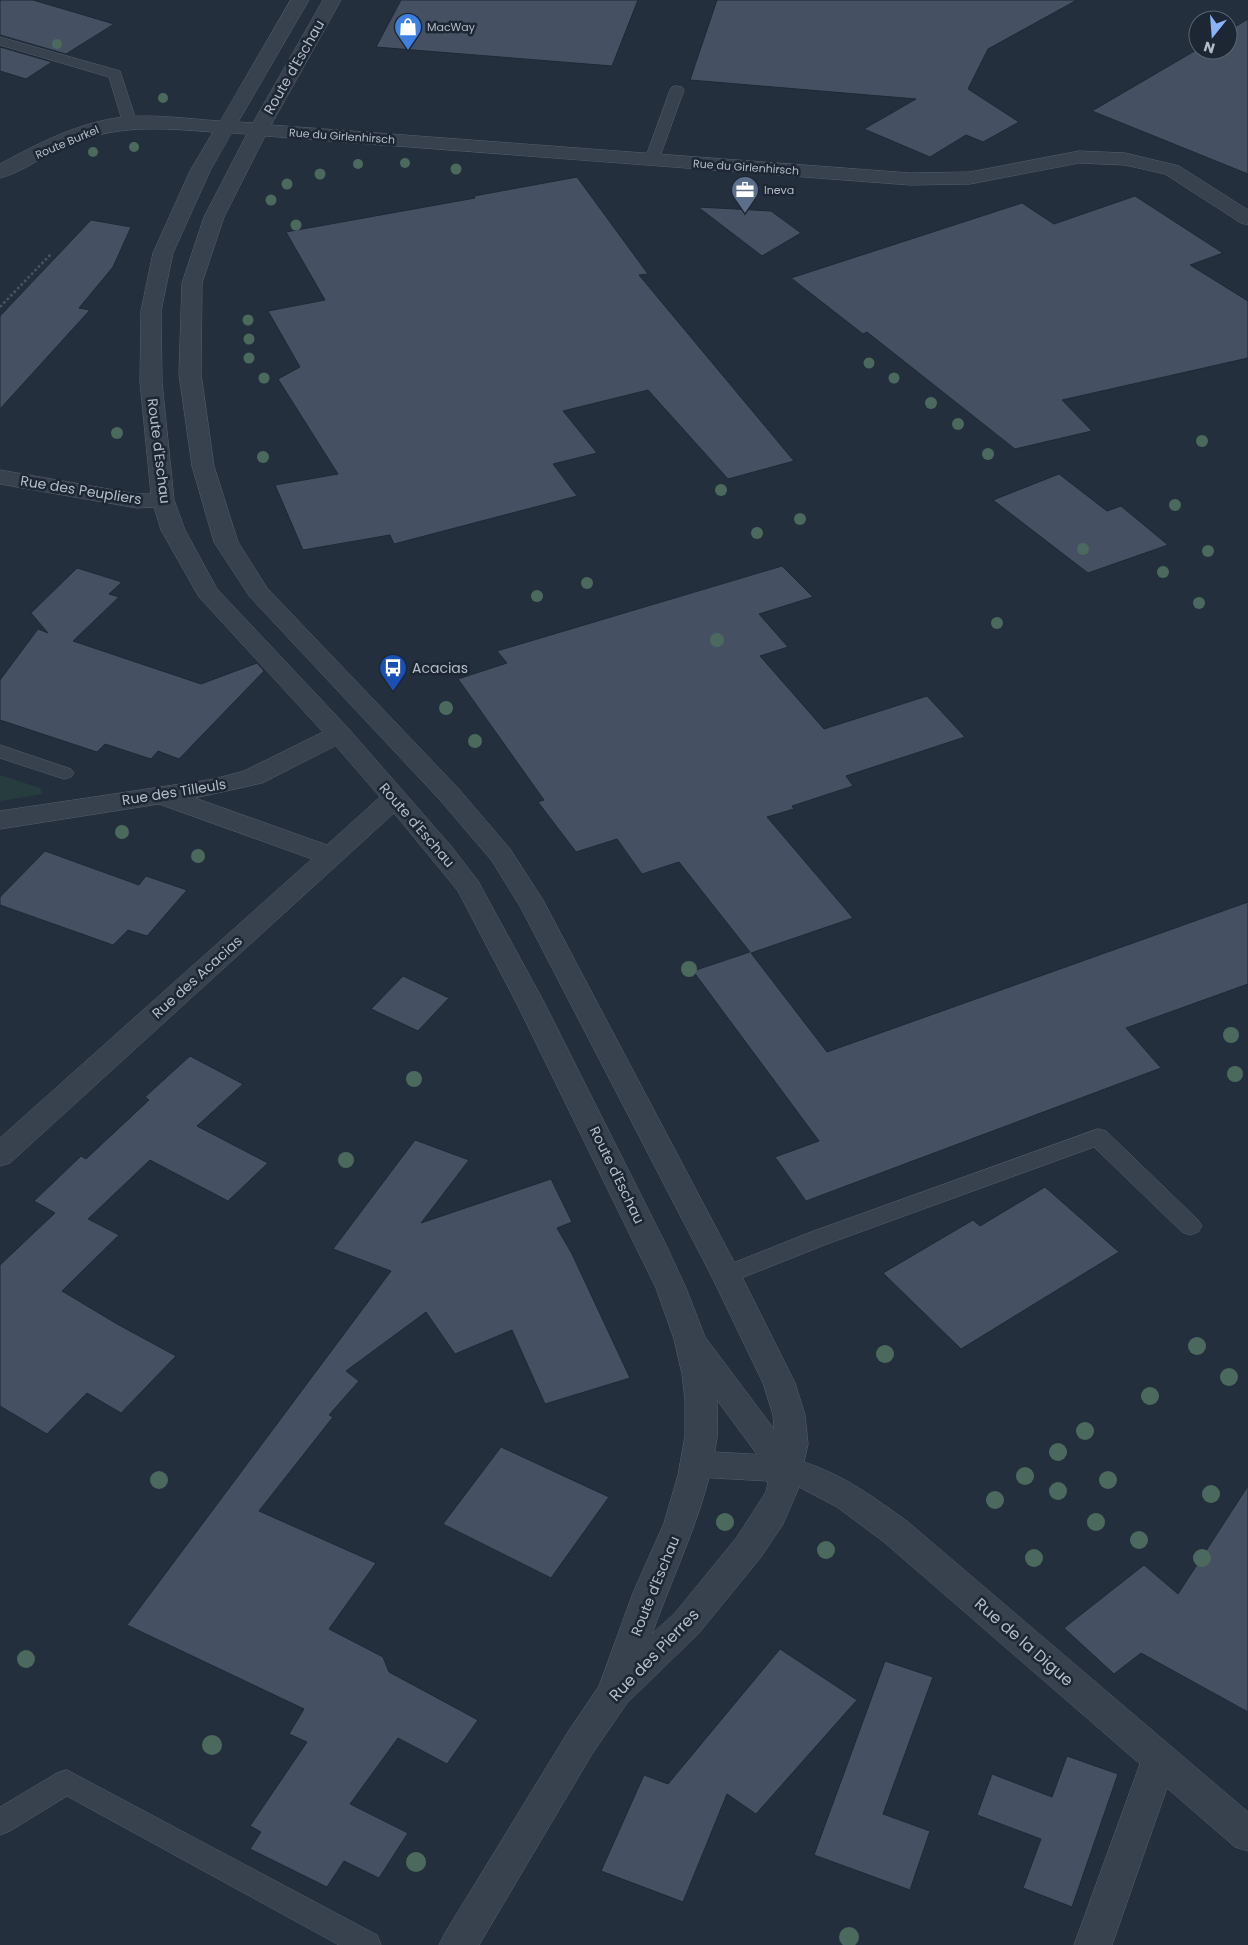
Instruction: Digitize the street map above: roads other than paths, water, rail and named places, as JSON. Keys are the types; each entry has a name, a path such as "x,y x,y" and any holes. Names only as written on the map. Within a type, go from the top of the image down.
{"street":[{"name":"Route d'Eschau","path":"300,0 200,171 163,253 151,311 151,382 163,500 173,530 208,592 339,734 442,852 469,888 531,1004 651,1244 671,1288 690,1340 701,1400 700,1436 696,1464 680,1523 650,1593 615,1692"},
{"name":"Route d'Eschau","path":"332,0 258,129 214,217 192,283 190,374 203,466 226,542 258,592 449,794 501,855 534,906 554,941 726,1274 778,1383 789,1415 792,1444 786,1469"},
{"name":"Route Burkel","path":"0,172 87,131 130,122 171,122 226,127"},
{"name":"Rue du Girlenhirsch","path":"226,127 910,179 970,178 1079,157 1125,159 1172,170 1248,219"},
{"name":"Rue des Peupliers","path":"0,477 137,501 163,500"},
{"name":"Rue des Tilleuls","path":"0,820 214,787 253,777 339,734"},
{"path":"159,795 331,856"},
{"name":"Rue des Acacias","path":"0,1155 395,798"},
{"path":"690,1340 786,1469"},
{"name":"Rue de la Digue","path":"696,1464 786,1469 816,1479 849,1496 896,1532 1248,1835"},
{"name":"Rue des Pierres","path":"458,1945 580,1743 615,1692 687,1624 749,1547 771,1514 782,1492 786,1469"},
{"path":"1093,1945 1160,1758"}],"lane":[{"path":"0,41 115,74 130,122"},
{"path":"652,160 677,90"},
{"path":"0,751 64,773"},
{"path":"726,1274 819,1238 1098,1137 1190,1226"},
{"path":"0,1822 67,1782 367,1945"}],"place":[{"name":"MacWay","path":"408,51"},
{"name":"Ineva","path":"745,214"},
{"name":"Acacias","path":"393,692"}]}
